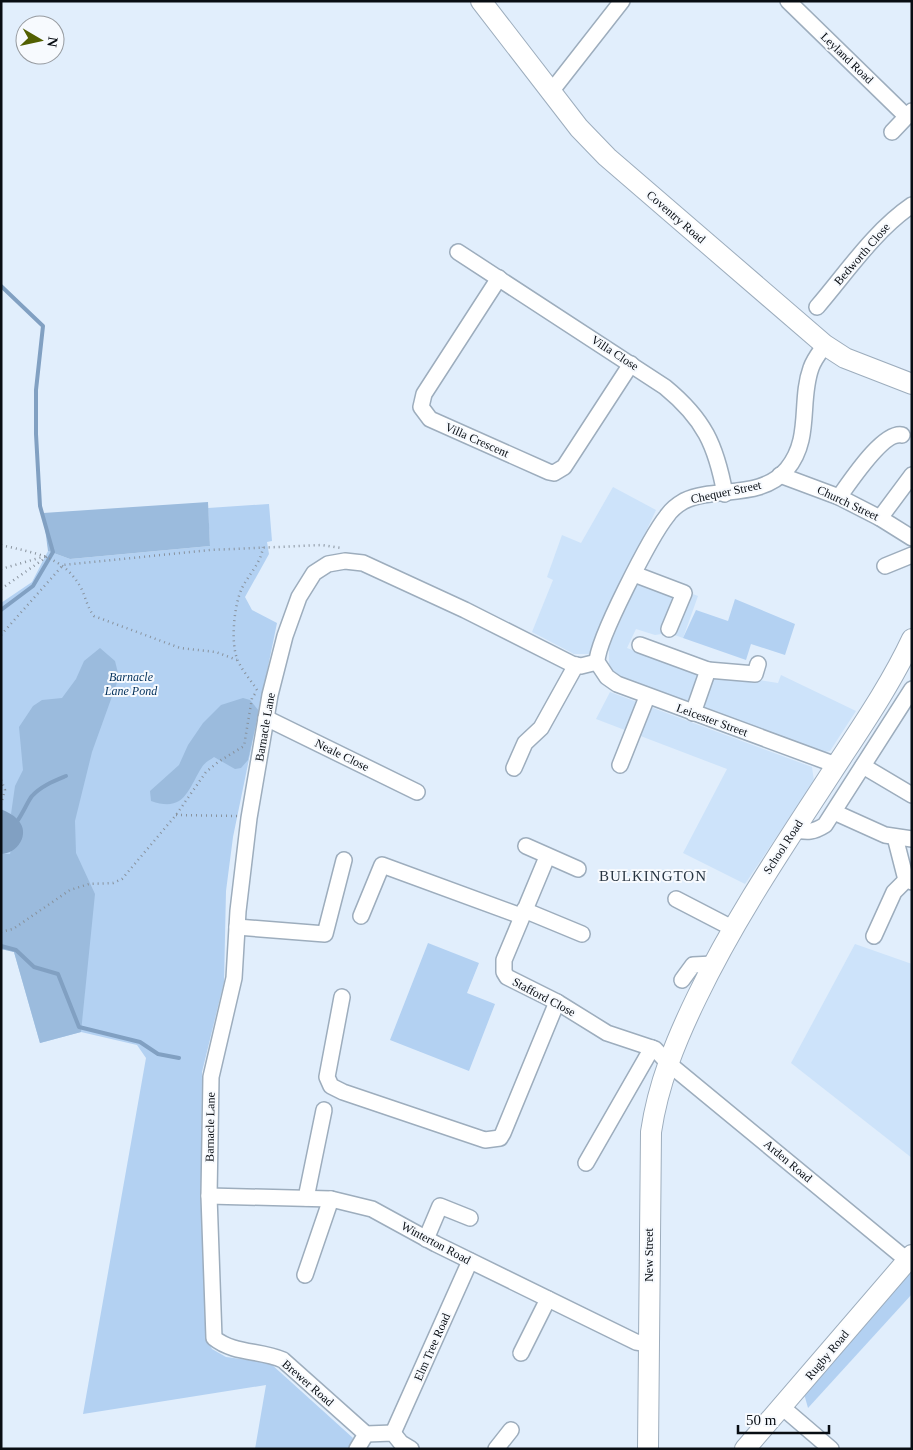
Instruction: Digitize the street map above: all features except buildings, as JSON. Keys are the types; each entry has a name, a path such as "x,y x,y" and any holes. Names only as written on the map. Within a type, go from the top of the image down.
{"main road":[{"name":"Coventry Road","path":"481,1 579,128 607,157 825,345 852,361 912,384"},
{"name":"School Road","path":"668,1062 713,964 732,928 910,650"},
{"name":"New Street","path":"648,1449 651,1132 654,1111 668,1062"},
{"name":"Rugby Road","path":"744,1449 909,1257"}],"street":[{"path":"550,92 622,1"},
{"name":"Leyland Road","path":"793,3 909,113 892,132"},
{"name":"Bedworth Close","path":"817,307 881,232 911,208"},
{"name":"Villa Close","path":"458,252 632,364 676,396 700,421 714,449 725,494"},
{"name":"Villa Crescent","path":"499,278 424,394 421,407 430,419 554,473 564,467 632,364"},
{"name":"Chequer Street","path":"597,662 601,642 636,570 659,528 675,507 691,498 752,489 772,481 791,464 801,441 810,369 825,345"},
{"path":"839,497 865,462 892,435"},
{"path":"880,518 912,474"},
{"name":"Church Street","path":"780,475 839,497 880,518 912,538"},
{"path":"884,566 912,555"},
{"name":"Barnacle Lane","path":"209,1196 211,1077 234,978 237,927 249,818 266,718 264,692 294,608 308,579 320,568 336,562 363,563 465,610 576,665"},
{"path":"636,570 653,572"},
{"path":"636,570 684,593 669,629"},
{"path":"640,645 708,670 755,674 758,664"},
{"path":"514,768 525,743 540,728 576,665 597,662"},
{"name":"Leicester Street","path":"597,662 611,681 647,697 836,765"},
{"path":"693,713 708,670"},
{"path":"794,829 805,832 815,831 825,825 912,689"},
{"path":"620,765 647,697"},
{"name":"Neale Close","path":"266,718 417,792"},
{"path":"863,766 912,795"},
{"path":"834,812 870,830 895,837 912,839"},
{"path":"874,936 894,892 910,880 895,837"},
{"path":"526,846 547,857 578,869"},
{"name":"Stafford Close","path":"547,857 504,960 504,972 512,982 557,1002 607,1033 652,1048 668,1062"},
{"path":"237,927 325,934 344,860"},
{"path":"361,916 382,865 582,934"},
{"path":"676,899 732,928"},
{"path":"682,980 693,965 713,964"},
{"path":"342,996 327,1077 331,1086 343,1092 485,1140 500,1138 503,1133 557,1002"},
{"path":"586,1163 652,1048"},
{"name":"Arden Road","path":"668,1062 909,1257"},
{"path":"306,1198 324,1110"},
{"name":"Winterton Road","path":"209,1196 331,1199 372,1209 426,1239 636,1342 649,1344"},
{"name":"Brewer Road","path":"209,1196 214,1338 227,1347 272,1355 283,1360 366,1434"},
{"path":"305,1275 331,1199"},
{"path":"426,1239 440,1206 470,1218"},
{"name":"Elm Tree Road","path":"394,1433 470,1261"},
{"path":"521,1353 548,1299"},
{"path":"782,1407 831,1449"},
{"path":"496,1449 512,1430"},
{"path":"357,1449 366,1434 394,1433 401,1443 411,1449"}],"path":[{"path":"1,545 48,556 63,565 81,589 87,607 94,616 180,648 216,652 237,660"},
{"path":"1,635 63,565 210,550 338,546 363,563"},
{"path":"1,932 14,929 70,890 89,884 113,883 122,879 176,815 206,772 244,746 252,698 264,692 237,660 235,651 235,610 242,589 258,562 263,547"},
{"path":"1,569 48,556"},
{"path":"1,589 48,556"},
{"path":"1,780 5,790 1,804"},
{"path":"176,815 249,818"}],"shaded area":[{"path":"613,487 656,510 589,654 574,654 532,632 553,580 547,577 562,535 581,543"},
{"path":"208,502 210,546 70,559 48,551 43,513"},
{"path":"641,574 698,596 683,638 669,633 655,635 636,629 627,648 710,680 721,674 778,683 781,675 856,711 830,751 820,753 775,739 615,674 609,664 609,647"},
{"path":"100,648 115,661 119,677 92,752 75,821 76,853 95,894 81,1032 40,1043 14,952 1,949 1,854 10,854 18,820 11,814 15,786 23,770 19,727 33,706 42,700 62,698 76,679 84,661"},
{"path":"610,692 812,767 814,781 745,884 683,853 727,769 596,719"},
{"path":"243,698 250,700 259,711 248,760 241,768 235,769 214,757 203,766 184,797 171,804 151,801 150,791 179,765 188,745 203,723 221,705"},
{"path":"1,809 16,818 22,825 23,837 12,851 1,854"},
{"path":"855,944 912,964 912,1158 791,1063"}],"green space":[{"name":"Barnacle Lane Pond","path":"269,504 272,541 267,542 269,554 245,597 252,610 277,623 233,837 226,891 224,982 202,1072 201,1195 206,1336 212,1349 226,1357 270,1363 353,1438 348,1449 255,1449 266,1385 83,1414 146,1058 137,1045 81,1032 40,1043 14,952 1,949 1,603 32,582 48,551 70,559 210,546 208,508"},
{"path":"735,599 795,624 785,655 751,644 746,660 683,638 696,610 728,621"},
{"path":"428,943 479,963 467,993 495,1004 469,1071 390,1040"},
{"path":"912,1266 912,1294 808,1408 803,1390"}],"waterway":[{"path":"1,286 43,326 36,390 36,434 40,506 53,552 33,586 1,610"},
{"path":"18,820 31,798 39,789 66,776"},
{"path":"1,946 16,950 34,967 58,974 79,1027 140,1042 158,1054 179,1058"}],"district":[{"name":"BULKINGTON","path":"653,876"}]}
